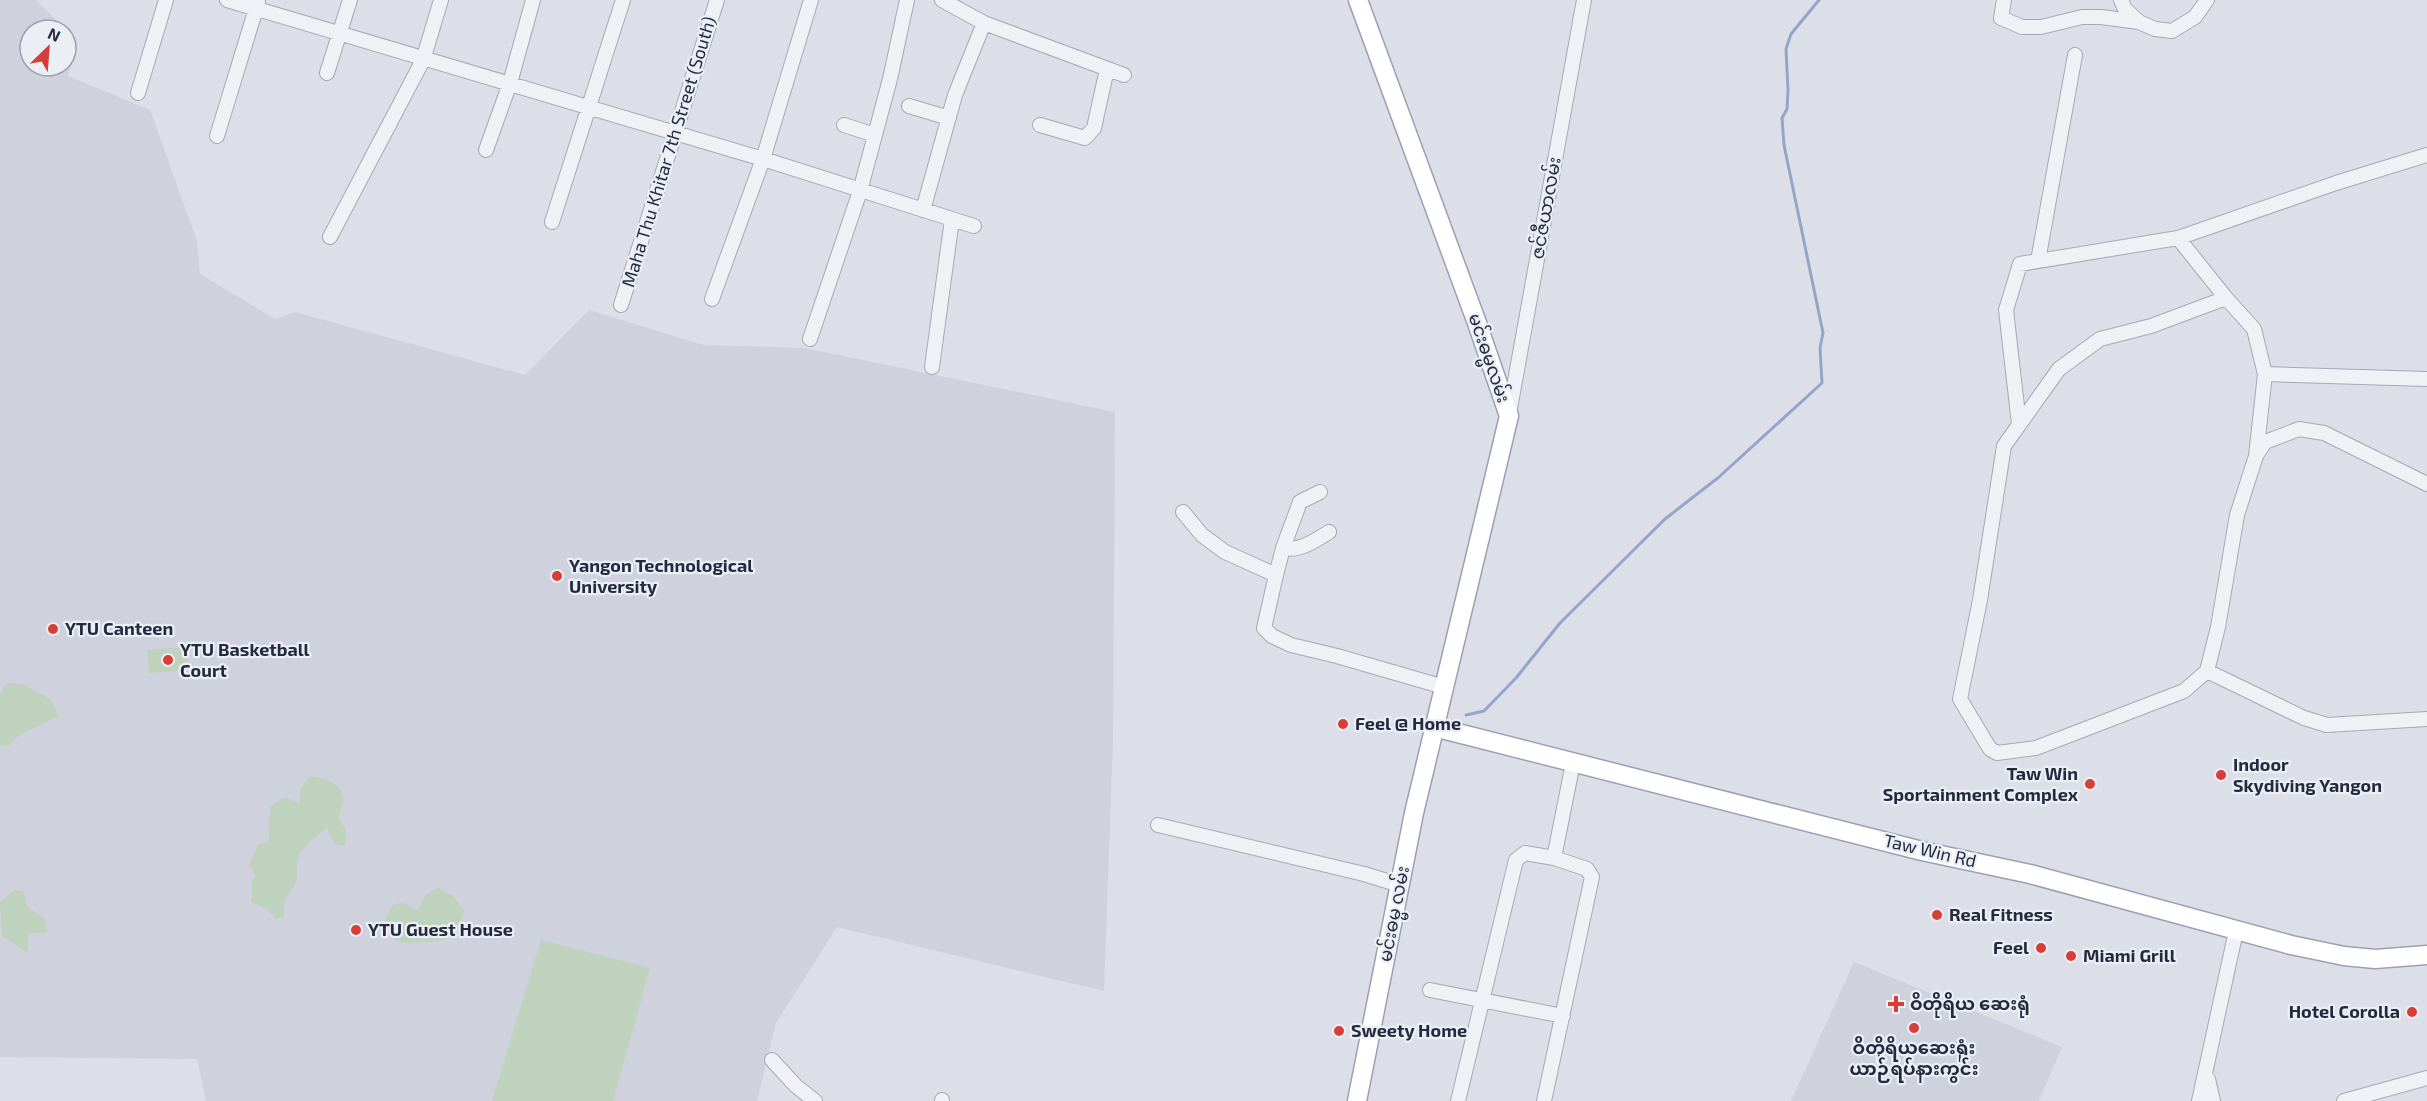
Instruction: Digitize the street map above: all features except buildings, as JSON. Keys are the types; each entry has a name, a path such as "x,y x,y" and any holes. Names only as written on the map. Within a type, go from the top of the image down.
{"main road":[{"name":"မင်းဓမ္မလမ်း","path":"1358,0 1477,322 1509,416 1434,727"},
{"name":"Taw Win Rd","path":"1434,727 1922,851 2030,874 2236,931 2344,956 2375,958 2427,955"},
{"name":"မင်းဓမ္မ လမ်း","path":"1358,1101 1400,885 1434,727"}],"street":[{"path":"138,93 166,0"},
{"path":"227,0 257,4 339,34 763,159 974,226"},
{"path":"327,73 350,0"},
{"path":"330,237 423,60 441,0"},
{"path":"486,150 510,83 533,0"},
{"path":"552,222 623,0"},
{"name":"Maha Thu Khitar 7th Street (South)","path":"621,305 717,0"},
{"path":"712,299 763,159 811,0"},
{"path":"810,339 860,191 907,0"},
{"path":"942,0 984,23 1125,75"},
{"name":"ဇင်ဇီယာလမ်း","path":"1509,416 1584,0"},
{"path":"2004,0 2001,18 2022,27 2041,27 2082,17 2139,22 2155,29 2172,31 2195,16 2207,0"},
{"path":"2121,0 2125,9 2139,22"},
{"path":"217,136 257,4"},
{"path":"923,210 955,95 984,23"},
{"path":"2038,261 2075,56"},
{"path":"1040,125 1085,138 1094,128 1107,69"},
{"path":"909,106 949,118"},
{"path":"844,124 875,135"},
{"path":"2019,424 2006,310 2020,264 2178,238 2336,183 2427,155"},
{"path":"932,367 952,219"},
{"path":"2178,238 2254,329 2265,374 2256,456 2237,515 2218,627 2207,671 2184,691 2036,748 1997,753 1990,749 1975,728 1960,699 1980,600 2004,446 2059,369 2100,339 2151,326 2226,298"},
{"path":"2265,374 2427,379"},
{"path":"2256,456 2265,442 2299,429 2312,430 2427,484"},
{"path":"1320,492 1300,502 1276,575 1264,628 1272,636 1291,645 1444,687"},
{"path":"1183,512 1202,535 1225,552 1276,575"},
{"path":"1284,548 1289,549 1313,542 1329,532"},
{"path":"2207,671 2304,718 2327,725 2427,719"},
{"path":"1554,858 1573,763"},
{"path":"1158,825 1364,874 1400,885"},
{"path":"1458,1101 1516,860 1525,853 1554,858 1587,869 1592,877 1544,1101"},
{"path":"2199,1101 2236,931"},
{"path":"1430,990 1563,1016"},
{"path":"772,1060 796,1086 815,1101"},
{"path":"2207,1065 2212,1101"},
{"path":"2344,1101 2427,1078"}],"shaded area":[{"name":"Yangon Technological University","path":"0,0 36,0 54,18 18,18 18,78 73,78 150,110 197,241 200,274 275,319 295,312 525,375 589,310 703,345 805,348 1115,412 1113,740 1104,991 837,927 776,1023 757,1101 206,1101 197,1059 0,1057"},
{"name":"ဝိတိုရိယ ဆေးရုံ","path":"1854,962 2062,1047 2039,1101 1791,1101"}],"green space":[{"name":"YTU Basketball Court","path":"187,647 188,670 149,673 147,650"},
{"path":"7,683 23,684 50,699 59,716 19,735 8,746 0,745 0,694"},
{"path":"310,776 328,780 342,793 342,808 338,818 346,830 345,846 335,844 328,832 328,827 310,843 298,858 297,879 285,900 284,916 276,919 267,909 251,902 252,883 256,877 249,864 259,844 269,842 270,806 285,797 300,804 300,790"},
{"path":"438,888 453,896 464,910 457,930 444,940 412,943 395,941 384,921 392,906 402,902 418,910 426,894"},
{"path":"14,890 24,892 27,906 45,919 47,933 28,933 28,953 2,936 0,902"},
{"path":"541,940 650,968 613,1101 492,1101"}],"waterway":[{"path":"1466,715 1484,711 1516,678 1560,623 1665,519 1719,477 1822,383 1820,348 1823,333 1784,145 1782,118 1787,109 1786,49 1791,34 1819,0"}],"place":[{"name":"Yangon Technological University","path":"557,576"},
{"name":"YTU Canteen","path":"53,629"},
{"name":"YTU Basketball Court","path":"168,660"},
{"name":"Feel @ Home","path":"1343,724"},
{"name":"Indoor Skydiving Yangon","path":"2221,775"},
{"name":"Taw Win Sportainment Complex","path":"2090,784"},
{"name":"Real Fitness","path":"1937,915"},
{"name":"YTU Guest House","path":"356,930"},
{"name":"Feel","path":"2041,948"},
{"name":"Miami Grill","path":"2071,956"},
{"name":"ဝိတိုရိယ ဆေးရုံ","path":"1896,1004"},
{"name":"Hotel Corolla","path":"2412,1012"},
{"name":"ဝိတိုရိယဆေးရုံး ယာဉ်ရပ်နားကွင်း","path":"1914,1028"},
{"name":"Sweety Home","path":"1339,1031"}]}
